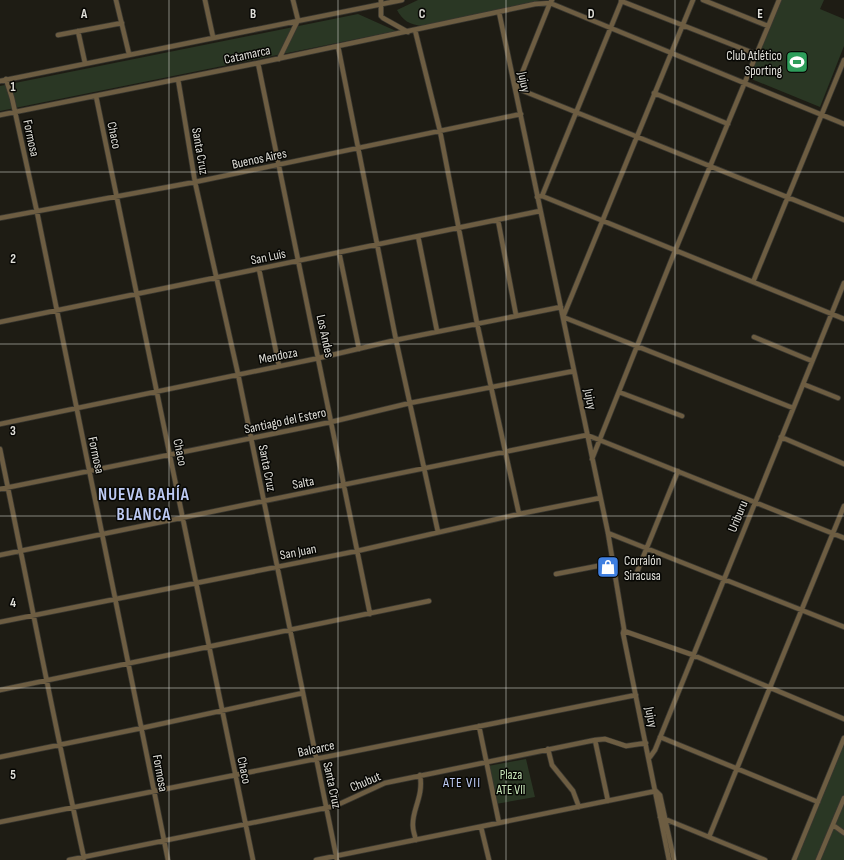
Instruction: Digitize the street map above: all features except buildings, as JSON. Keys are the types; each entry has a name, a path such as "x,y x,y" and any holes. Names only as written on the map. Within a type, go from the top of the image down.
{"street":[{"path":"116,0 129,54"},
{"path":"205,0 213,37"},
{"path":"279,59 298,20 293,0"},
{"path":"0,81 382,2 402,0"},
{"path":"756,54 622,0 540,197 844,319"},
{"path":"693,0 635,137 563,316 793,408"},
{"path":"703,0 768,26"},
{"path":"592,461 599,439 778,0"},
{"path":"382,2 380,12 383,18 408,32"},
{"path":"844,124 609,29 551,2 516,88 710,168 844,220"},
{"name":"Catamarca","path":"0,115 551,2"},
{"name":"Jujuy","path":"499,12 540,197 540,211 608,533 624,631 650,757 656,791 655,796 663,818"},
{"path":"58,35 122,22"},
{"path":"415,30 440,131 504,451 519,514"},
{"path":"78,31 85,63"},
{"path":"338,46 396,340 438,532"},
{"path":"753,282 844,60"},
{"name":"Los Andes","path":"258,63 370,614"},
{"name":"Formosa","path":"6,79 15,112 37,212 168,860"},
{"name":"Santa Cruz","path":"178,79 195,182 218,277 337,858"},
{"path":"654,93 728,124"},
{"name":"Chaco","path":"96,96 253,860"},
{"name":"Buenos Aires","path":"0,218 195,182 521,114"},
{"name":"San Luis","path":"0,322 378,243 540,211"},
{"path":"498,220 516,315"},
{"path":"418,236 437,331"},
{"path":"339,252 359,349"},
{"path":"259,269 279,366"},
{"name":"Uriburu","path":"650,757 655,750 844,283"},
{"name":"Mendoza","path":"0,424 157,390 319,358 437,331 516,315 561,308"},
{"path":"754,337 812,361"},
{"name":"Santiago del Estero","path":"0,489 330,422 410,403 574,371"},
{"path":"803,384 838,398"},
{"path":"619,392 682,416"},
{"path":"587,435 844,538"},
{"name":"Salta","path":"0,555 587,435"},
{"path":"781,437 844,464"},
{"path":"0,449 22,551 33,615 48,680 72,808 84,859"},
{"path":"638,572 646,548 678,471"},
{"name":"San Juan","path":"0,622 357,551 519,514 600,498"},
{"path":"709,837 844,506"},
{"path":"608,533 844,627"},
{"path":"556,574 613,563"},
{"path":"0,690 129,662 290,631 429,601"},
{"path":"624,631 693,656 844,719"},
{"path":"0,757 303,693"},
{"name":"Balcarce","path":"0,822 636,695"},
{"path":"479,726 499,823"},
{"path":"660,737 818,802"},
{"path":"794,860 844,738"},
{"name":"Chubut","path":"69,860 84,859 326,807 341,803 385,783 487,761 595,740 605,739 622,745 646,743"},
{"path":"595,740 608,801"},
{"path":"548,749 555,770 573,791 579,807"},
{"path":"416,840 413,819 421,794 420,775"},
{"path":"316,860 337,858 481,826 656,791"},
{"path":"818,860 844,798"},
{"path":"663,818 765,860"},
{"path":"663,818 669,860"},
{"path":"663,818 674,860"},
{"path":"833,825 844,833"},
{"path":"481,826 489,860"}],"green space":[{"path":"418,0 541,0 422,26 407,21 397,10"},
{"name":"Club Atlético Sporting","path":"781,0 824,0 820,9 844,19 844,46 820,107 749,78"},
{"path":"358,14 396,31 0,111 0,86"},
{"path":"844,744 844,860 796,860"},
{"name":"Plaza ATE VII","path":"526,759 535,797 496,804 488,766"}],"place":[{"name":"Club Atlético Sporting","path":"797,62"},
{"name":"Corralón Siracusa","path":"608,567"}],"district":[{"name":"NUEVA BAHÍA BLANCA","path":"144,504"},
{"name":"ATE VII","path":"462,782"}]}
